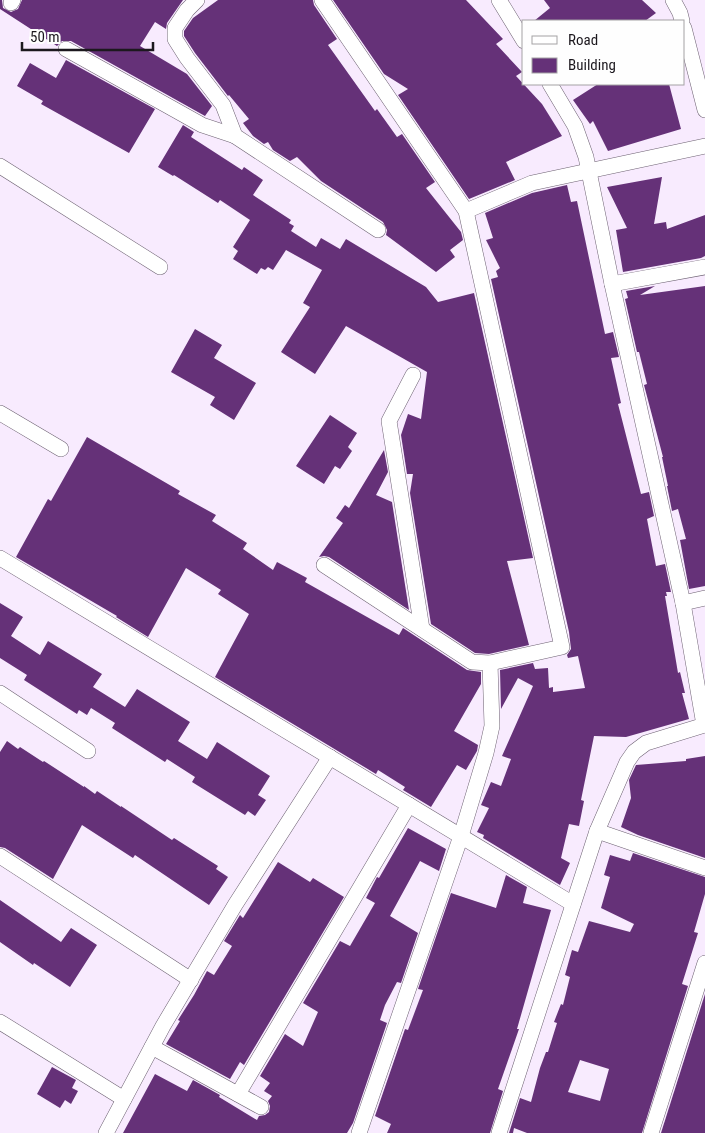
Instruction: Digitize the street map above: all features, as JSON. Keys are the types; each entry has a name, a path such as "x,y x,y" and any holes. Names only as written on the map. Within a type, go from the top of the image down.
{"street":[{"path":"197,0 187,10 175,28 175,39 223,105 236,136"},
{"path":"322,0 466,211 562,647 490,663 472,662 324,566"},
{"path":"499,0 522,38"},
{"path":"672,0 682,20"},
{"path":"685,32 705,110"},
{"path":"66,49 202,125 236,136 378,230"},
{"path":"501,1132 597,832 627,762 634,752 646,743 705,725 683,603 612,284 586,157 575,126 551,85"},
{"path":"466,211 532,183 705,146"},
{"path":"1,169 160,267"},
{"path":"612,284 705,267"},
{"path":"414,375 389,421 422,629"},
{"path":"0,413 61,449"},
{"path":"0,558 573,904"},
{"path":"683,603 705,598"},
{"path":"359,1133 461,836 492,726 490,663"},
{"path":"0,694 88,751"},
{"path":"106,1133 190,980 235,905 330,757"},
{"path":"238,1094 410,805"},
{"path":"597,832 705,868"},
{"path":"0,856 190,980"},
{"path":"651,1133 705,963"},
{"path":"0,1022 124,1099"},
{"path":"152,1047 261,1108"}],"building":[{"path":"0,0 2,0 3,8 11,12 18,9 22,0 183,0 167,23 166,29 155,22 140,46 187,74 212,106 205,116 71,41 62,41 57,46 0,9"},
{"path":"218,0 313,0 314,5 337,39 328,45 375,111 377,109 397,137 402,134 435,182 426,188 461,232 463,240 450,250 455,257 436,272 386,235 387,230 383,222 321,181 297,157 290,161 273,150 268,142 264,144 253,136 243,123 249,119 228,96 184,36 184,31 193,18"},
{"path":"333,0 466,0 503,39 496,44 522,72 516,76 522,85 524,85 542,104 562,136 506,162 515,180 469,199 398,95 408,89 384,74"},
{"path":"544,0 642,0 656,13 646,20 535,20 550,8"},
{"path":"66,60 155,109 129,153 41,104 43,101 17,86 30,63 56,78"},
{"path":"596,85 669,85 681,129 608,151 593,121 590,124 573,100"},
{"path":"183,125 194,132 191,137 242,170 244,167 263,180 253,195 291,220 289,223 294,226 291,231 316,247 321,238 340,249 346,239 426,287 438,302 474,293 533,558 507,561 529,645 489,654 475,653 431,624 410,493 413,474 407,474 401,435 408,414 421,419 427,372 346,326 315,374 281,352 310,307 303,303 322,270 286,250 273,270 268,267 265,270 261,268 257,274 233,259 238,251 233,247 250,220 220,200 218,203 158,167"},
{"path":"662,177 654,224 666,222 667,229 705,215 705,256 623,272 616,230 627,228 607,187"},
{"path":"567,185 571,202 577,201 605,334 613,332 619,357 611,358 621,403 618,404 641,494 649,492 654,516 647,519 656,566 665,564 671,592 666,592 667,596 665,596 678,673 680,672 685,693 682,693 689,719 626,737 594,736 581,800 584,801 579,826 569,824 561,858 570,863 560,885 483,838 484,835 477,832 489,808 481,805 491,782 501,786 511,759 502,756 533,686 518,678 501,709 500,670 533,663 535,669 548,668 549,688 553,687 553,692 585,688 578,656 568,658 567,655 571,649 569,632 491,279 498,277 496,271 500,268 486,240 493,238 485,213 532,193"},
{"path":"655,286 640,295 705,286 705,586 689,589 680,540 686,539 678,509 672,511 663,457 644,385 647,384 639,352 637,352 625,299 628,298 626,291"},
{"path":"195,329 222,345 214,358 256,383 234,420 210,405 215,397 171,372"},
{"path":"330,415 357,433 348,447 352,451 340,469 335,466 324,484 296,466"},
{"path":"87,437 180,491 178,494 216,515 212,521 247,543 243,549 273,570 277,562 307,578 305,582 399,635 403,628 467,670 481,672 481,684 454,731 478,745 477,751 466,770 457,765 431,807 403,790 405,787 378,770 376,774 215,677 249,614 218,594 221,590 186,568 148,637 117,616 16,557 48,499 51,501"},
{"path":"384,450 388,472 376,495 392,502 409,610 329,557 319,557 343,523 336,518 345,505 349,508"},
{"path":"0,603 23,617 11,636 40,655 48,641 102,674 93,687 125,707 137,689 190,722 178,741 207,759 217,742 270,776 258,795 266,800 255,816 248,811 245,815 192,782 195,777 167,759 165,762 112,728 115,723 91,708 87,715 79,710 77,714 24,680 27,675 0,658"},
{"path":"7,741 18,749 20,747 44,761 95,794 97,791 172,840 174,838 218,866 216,869 228,877 209,905 135,855 133,858 82,825 53,879 5,848 0,847 0,752"},
{"path":"705,756 705,858 638,835 621,827 631,798 629,780 636,765 686,761 686,759"},
{"path":"408,828 446,849 439,871 420,861 390,916 418,933 401,983 397,982 385,1005 380,1020 387,1023 353,1123 347,1133 123,1133 155,1074 187,1091 193,1080 220,1095 219,1097 257,1120 259,1116 269,1112 270,1106 268,1101 272,1096 264,1091 270,1083 260,1076 285,1034 303,1046 318,1012 303,1003 340,941 350,946 375,903 366,898"},
{"path":"633,853 705,877 705,894 694,932 698,933 682,984 688,986 642,1133 527,1133 514,1128 513,1133 509,1133 520,1098 531,1102 540,1068 546,1052 548,1052 557,1023 554,1022 561,1004 563,1005 570,977 565,975 572,950 578,952 589,921 630,932 634,924 601,908 610,877 604,875 610,855 630,861","holes":["580,1060 609,1069 600,1101 568,1092"]},
{"path":"278,862 310,882 313,878 344,897 244,1065 240,1062 230,1079 166,1044 207,971 214,975 232,946 224,941 240,915 243,918"},
{"path":"506,875 527,887 523,903 551,910 517,1029 519,1029 498,1089 503,1091 490,1133 387,1133 391,1124 375,1116 405,1029 408,1030 423,990 418,989 451,893 496,908"},
{"path":"0,900 61,942 71,928 97,945 70,987 34,963 33,965 0,942"},
{"path":"705,994 705,1133 661,1133"},
{"path":"52,1067 76,1080 72,1088 78,1091 71,1104 65,1100 60,1108 37,1094"}]}
